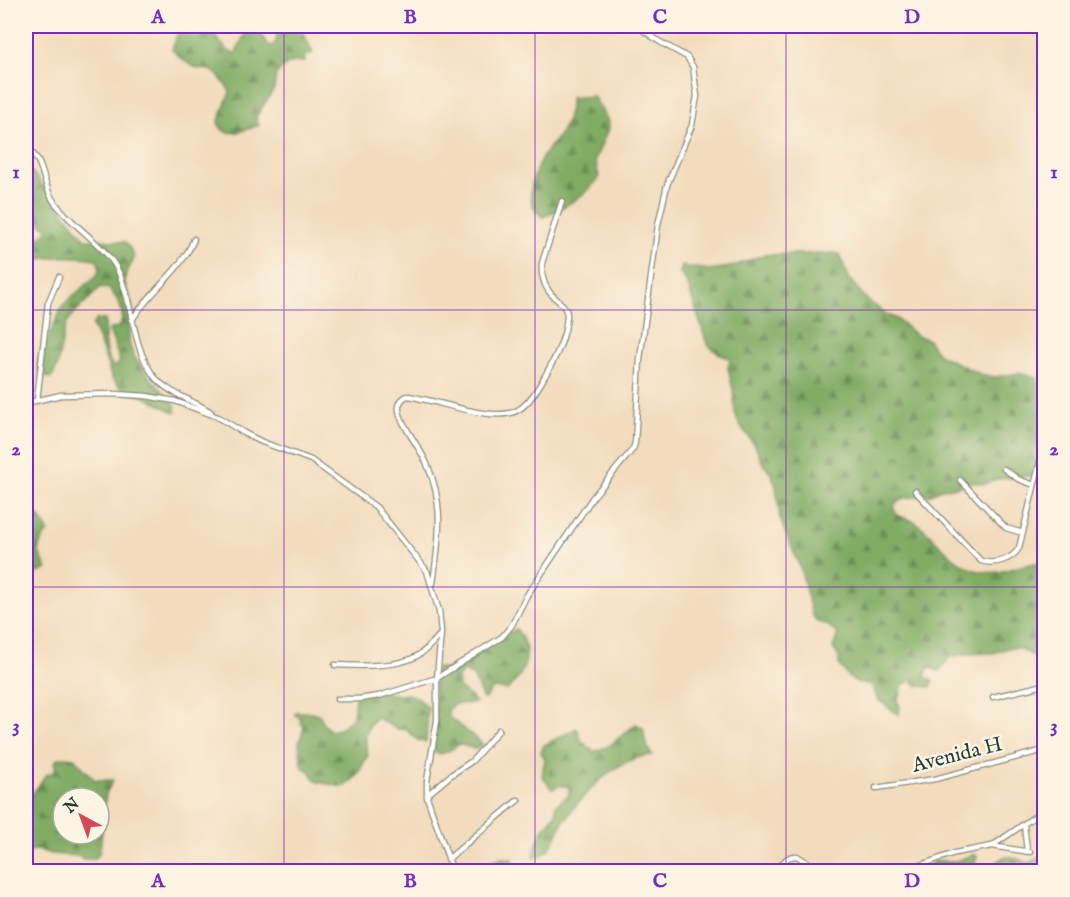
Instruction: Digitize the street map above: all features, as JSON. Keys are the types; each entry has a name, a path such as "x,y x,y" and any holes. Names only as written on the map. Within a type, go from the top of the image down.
{"street":[{"path":"26,30 31,26"},
{"path":"337,699 379,696 437,678 502,637 508,631 527,595 593,497 628,455 635,443 640,359 658,225 668,185 692,125 697,96 693,67 687,57 637,26"},
{"path":"26,149 37,158 47,191 61,212 117,267 147,365 155,378 243,433 311,460 364,497 376,507 427,571 439,611 441,634 437,678 437,721 427,781 427,795 429,808 453,872"},
{"path":"432,586 440,527 440,507 437,489 422,452 401,418 399,406 401,400 407,396 490,414 509,414 523,406 544,379 561,345 565,326 567,312 547,289 541,271 562,201"},
{"path":"132,320 141,305 185,257 194,239"},
{"path":"37,400 48,303 59,277"},
{"path":"26,403 61,395 146,396 174,401 218,417"},
{"path":"915,491 984,562 1013,557 1019,548 1040,462 1044,459"},
{"path":"1004,469 1018,479 1034,485"},
{"path":"960,480 1006,528 1023,533"},
{"path":"335,665 364,667 411,659 441,634"},
{"path":"993,697 1044,686"},
{"path":"427,795 472,761 499,730"},
{"name":"Avenida H","path":"876,788 934,779 1044,750"},
{"path":"448,859 518,800"},
{"path":"992,846 1044,810"},
{"path":"1036,817 1044,817"},
{"path":"901,872 955,853 992,846 1029,852 1024,825"},
{"path":"777,872 783,861 794,855 822,872"}],"green space":[{"path":"215,26 214,35 227,50 235,54 246,32 256,28 272,47 277,40 273,26 300,26 313,53 304,56 305,62 289,64 276,74 274,89 257,115 256,122 259,125 231,133 222,129 218,123 230,92 227,87 214,72 192,66 172,49 178,32 184,27"},
{"path":"593,96 607,119 609,127 595,160 599,177 582,195 543,217 536,211 531,194 538,165 564,126 570,98"},
{"path":"26,164 85,239 125,242 131,249 134,259 125,279 132,310 129,342 136,359 175,405 176,413 147,398 126,391 112,378 92,325 97,319 105,320 106,351 115,368 120,361 109,330 120,326 122,311 116,297 109,289 100,287 67,323 57,367 51,378 43,376 38,370 38,361 63,305 97,275 100,267 96,259 79,257 41,259 26,264 26,236 38,237 48,230 26,213"},
{"path":"839,254 850,280 867,300 897,319 917,336 927,339 938,354 982,375 995,377 1019,373 1037,378 1039,385 1044,388 1044,469 1030,476 997,479 985,484 973,482 941,489 929,495 904,498 895,504 894,509 897,515 918,524 956,560 974,570 993,572 1044,563 1044,656 1036,658 1019,648 1008,648 994,653 962,654 949,658 939,671 928,667 925,677 933,681 931,687 918,686 910,679 902,685 897,701 900,706 899,715 877,699 872,684 858,683 848,677 839,664 839,657 833,648 838,634 826,624 818,622 812,615 801,570 780,519 776,486 755,445 739,424 735,412 728,368 730,359 707,344 687,283 680,273 682,266 709,270 731,267 763,255"},
{"path":"26,484 32,491 26,507"},
{"path":"26,507 40,517 48,531 38,550 47,569 39,573 26,568"},
{"path":"516,629 525,645 526,661 514,683 507,690 492,688 483,699 473,676 463,670 458,678 459,687 476,703 455,704 448,709 449,717 483,744 475,749 459,744 447,752 440,754 435,751 432,737 437,667 444,669 451,667"},
{"path":"362,691 407,694 416,697 428,707 426,742 418,740 405,729 397,729 376,717 366,735 368,755 356,777 343,787 318,782 311,772 302,767 299,743 304,727 300,722 301,718 295,715 296,712 312,712 320,715 330,731 339,729 353,717 355,698"},
{"path":"636,724 643,728 646,744 652,755 625,763 602,779 572,810 549,849 533,858 541,834 556,814 556,805 569,795 569,787 560,785 552,789 542,776 545,759 541,752 544,745 577,728 581,740 594,752 609,746"},
{"path":"74,758 95,780 113,780 110,786 51,786 51,846 100,846 98,856 94,858 83,859 79,856 52,854 38,850 26,851 26,803 47,774 55,772 57,759"},
{"path":"974,854 977,856 976,867 981,869 992,867 1004,857 1013,857 1028,863 1044,855 1044,871 927,872 933,861 956,861"},
{"path":"502,858 513,859 514,867 525,871 479,871 493,861"}]}
